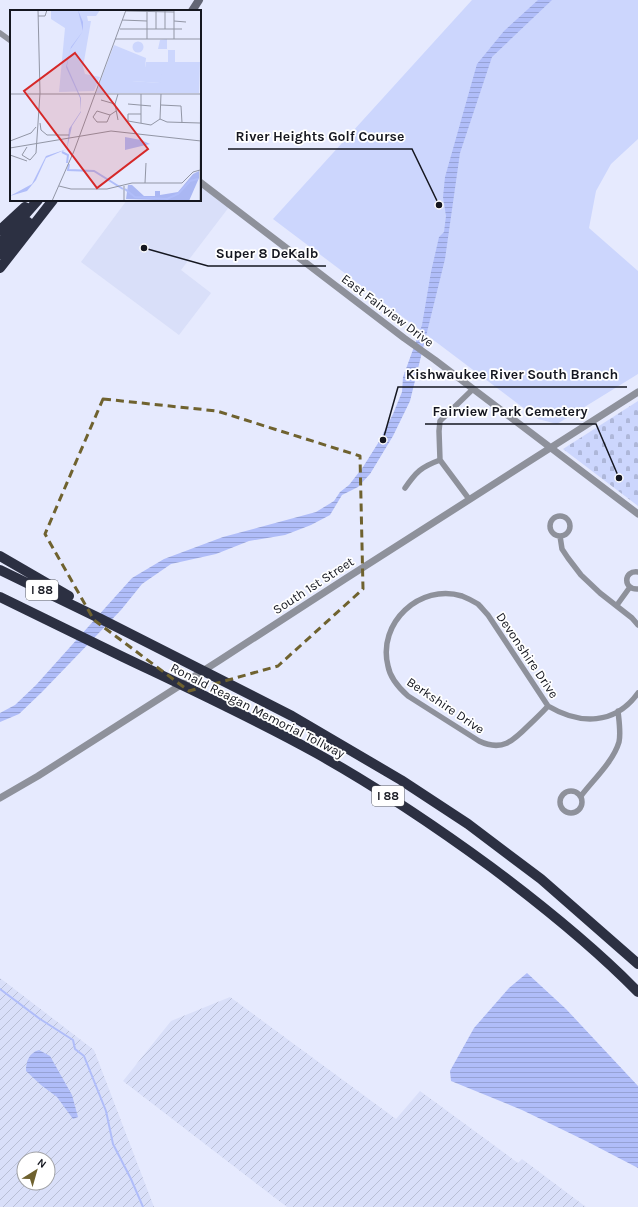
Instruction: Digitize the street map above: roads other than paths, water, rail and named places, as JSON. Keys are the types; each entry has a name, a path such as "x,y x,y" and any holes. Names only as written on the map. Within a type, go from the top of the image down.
{"highway":[{"path":"0,230 31,201"},
{"path":"0,243 37,201"},
{"path":"0,254 47,201"},
{"path":"0,268 52,201"},
{"path":"0,556 69,597 85,610"},
{"name":"I 88","path":"0,570 85,610"},
{"name":"Ronald Reagan Memorial Tollway","path":"0,597 240,712 323,757 389,796 453,839 527,894 600,955 638,992"},
{"name":"Ronald Reagan Memorial Tollway","path":"85,610 292,716 401,780 468,824 541,879 638,964"}],"main road":[{"path":"193,10 199,0"}],"street":[{"path":"0,33 10,40"},
{"name":"East Fairview Drive","path":"201,183 638,514"},
{"path":"469,499 440,460 439,431 440,421 473,389"},
{"name":"South 1st Street","path":"0,798 38,776 162,698 469,499 638,392"},
{"path":"405,488 419,470 427,464 440,460"},
{"path":"560,536 562,549 581,575 600,593 632,618 638,625"},
{"path":"630,588 627,583 628,576 631,573 638,572"},
{"path":"617,605 630,588"},
{"path":"630,588 638,589"},
{"name":"Devonshire Drive","path":"424,598 434,595 450,594 465,597 478,604 488,616 548,706 565,715 583,719 606,717 618,711 634,699 638,693"},
{"name":"Berkshire Drive","path":"424,598 412,604 402,613 393,626 388,638 386,655 388,667 395,682 403,691 472,737 486,745 493,746 500,746 513,740 548,706"},
{"path":"581,796 607,764 619,743 618,711"},
{"path":"576,791 581,796 583,800 582,807 576,813 568,813 562,808 560,798 565,792 576,791"}],"waterway":[{"path":"0,989 40,1019 73,1040 75,1049 84,1056 106,1111 113,1144 131,1179 143,1207"}],"place":[{"name":"River Heights Golf Course","path":"439,205"},
{"name":"Super 8 DeKalb","path":"144,248"},
{"name":"Kishwaukee River South Branch","path":"383,440"},
{"name":"Fairview Park Cemetery","path":"619,478"}]}
